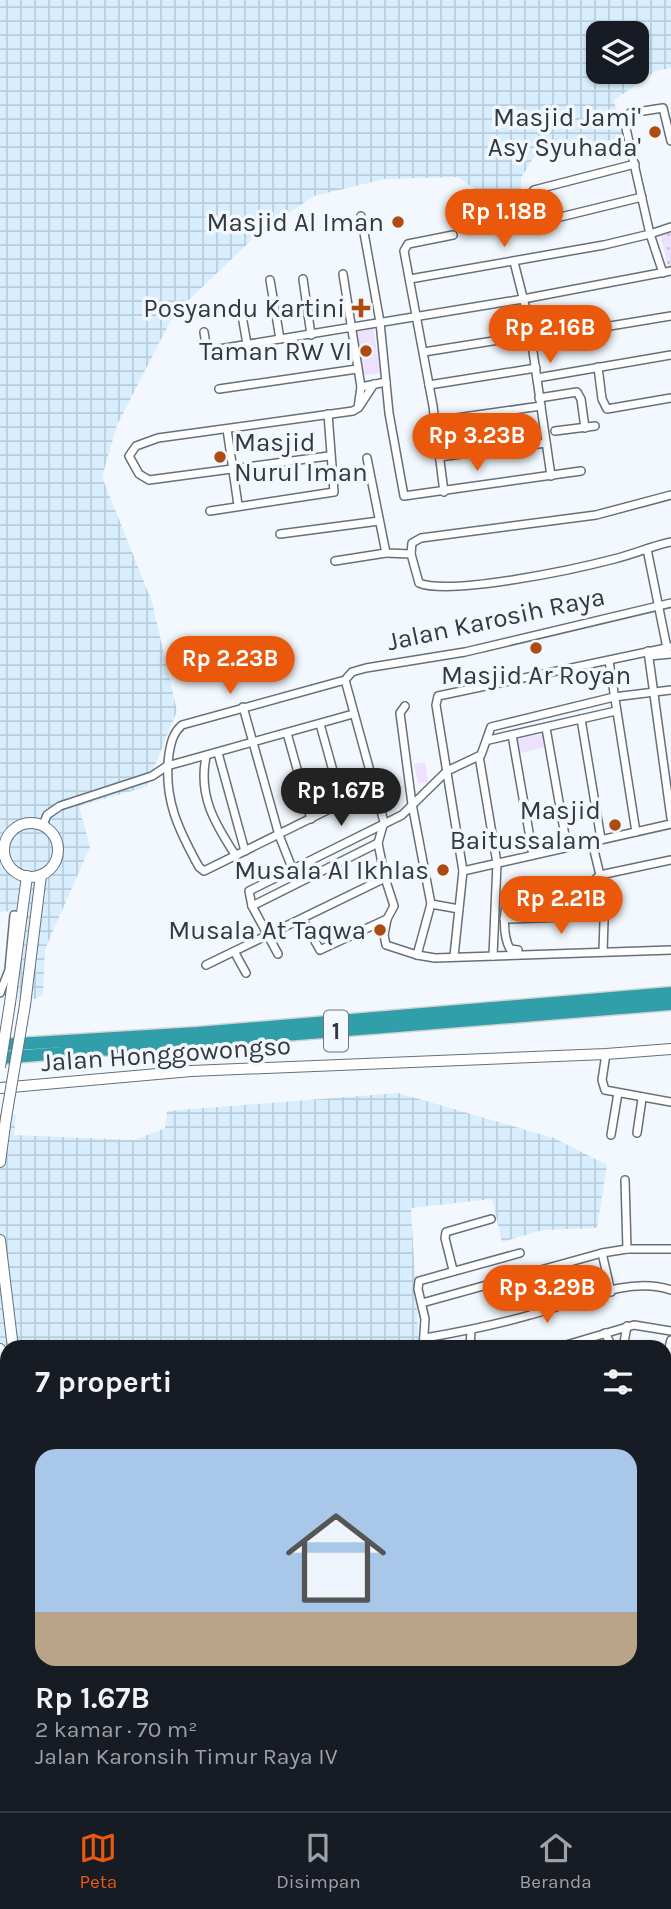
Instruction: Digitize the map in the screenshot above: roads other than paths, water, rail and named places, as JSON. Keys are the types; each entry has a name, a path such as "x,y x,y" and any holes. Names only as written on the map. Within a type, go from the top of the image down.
{"highway":[{"name":"1","path":"0,1045 197,1033 671,993"},
{"name":"1","path":"0,1058 671,1004"}],"street":[{"path":"204,332 206,345 213,350 523,299 667,272 650,234 626,117 630,113 663,108 671,141"},
{"path":"635,164 534,190 527,197 534,218 540,222 642,197"},
{"path":"361,216 380,322 401,488 406,496 582,471"},
{"path":"410,279 604,245 671,227"},
{"path":"444,492 435,421 405,246 453,235"},
{"path":"513,262 536,368 551,476"},
{"path":"343,274 361,387 358,408"},
{"path":"303,279 310,335"},
{"path":"270,280 280,339"},
{"path":"241,310 247,344"},
{"path":"424,352 671,316"},
{"path":"537,378 671,355"},
{"path":"598,367 602,399 607,410 671,398"},
{"path":"429,386 536,368"},
{"path":"219,389 357,369"},
{"path":"361,387 386,382"},
{"path":"330,456 149,480 139,474 129,456 136,446 158,438 358,408 374,384"},
{"path":"435,421 540,402 577,392 581,399 584,428"},
{"path":"210,511 331,494 335,489 328,414"},
{"path":"555,431 595,426"},
{"path":"228,429 238,505"},
{"path":"439,457 545,443"},
{"path":"367,458 386,553"},
{"path":"671,495 596,515 426,537 412,543 411,554 419,583 437,588 470,586 580,567 671,542"},
{"path":"280,534 379,521"},
{"path":"454,956 463,871 436,700 441,695 670,650 647,549"},
{"path":"335,561 386,553 411,554"},
{"name":"Jalan Karosih Raya","path":"167,766 173,737 182,725 345,680 352,672 366,668 465,652 671,603"},
{"path":"649,654 652,691 669,787 671,818"},
{"path":"609,661 636,832"},
{"path":"345,680 372,788 384,822 377,843 394,906 387,919 384,939 389,949 436,958 671,950"},
{"path":"278,954 252,906 249,891 402,815 447,771 478,756 489,740 488,731 495,726 614,697 671,690"},
{"path":"405,706 400,713 412,804 431,904 417,955"},
{"path":"243,707 279,835 292,868"},
{"path":"489,740 616,711"},
{"path":"43,825 47,815 60,806 143,780 167,766 353,714"},
{"path":"581,719 601,838"},
{"path":"320,723 342,803"},
{"path":"546,728 567,847"},
{"path":"287,733 311,818"},
{"path":"512,734 533,855"},
{"path":"218,753 245,852"},
{"path":"478,756 497,863 493,956"},
{"path":"206,757 203,771 208,808 236,856"},
{"path":"167,766 169,804 183,839 200,870 245,852 372,788"},
{"path":"22,824 43,825 55,836 59,851 53,866 41,875 27,876 8,863 6,840 22,824"},
{"path":"463,871 671,824"},
{"path":"593,842 600,875"},
{"path":"252,906 377,843"},
{"path":"603,951 510,949 504,919 507,892 510,889 587,887 600,875 671,860"},
{"path":"0,1162 25,1004 41,875"},
{"path":"0,1067 27,876"},
{"path":"206,965 386,878"},
{"path":"431,904 459,909"},
{"path":"0,993 9,970 15,915 23,916"},
{"path":"504,919 602,916 603,951"},
{"path":"303,920 317,948 387,919"},
{"path":"235,953 246,973"},
{"name":"Jalan Honggowongso","path":"0,1088 191,1071 337,1062 606,1054 671,1049"},
{"path":"606,1054 603,1085 605,1090 642,1099 671,1102"},
{"path":"611,1135 618,1093"},
{"path":"636,1133 642,1099"},
{"path":"625,1180 627,1249"},
{"path":"453,1270 446,1232 491,1219"},
{"path":"0,1240 12,1340"},
{"path":"422,1303 602,1253 627,1249 671,1249"},
{"path":"520,1253 419,1281 425,1338 471,1330 643,1285 671,1290"},
{"path":"602,1253 611,1292"},
{"path":"585,1340 627,1326 640,1325 671,1331"},
{"path":"624,1340 627,1326"},
{"path":"470,1340 471,1330"},
{"path":"605,1333 609,1340"}],"place":[{"name":"Masjid Jami' Asy Syuhada'","path":"655,132"},
{"name":"Masjid Al Iman","path":"398,222"},
{"name":"Posyandu Kartini","path":"361,308"},
{"name":"Taman RW VI","path":"366,351"},
{"name":"Masjid Nurul Iman","path":"220,457"},
{"name":"Masjid Ar Royan","path":"536,648"},
{"name":"Masjid Baitussalam","path":"615,825"},
{"name":"Musala Al Ikhlas","path":"443,870"},
{"name":"Musala At Taqwa","path":"380,930"}]}
